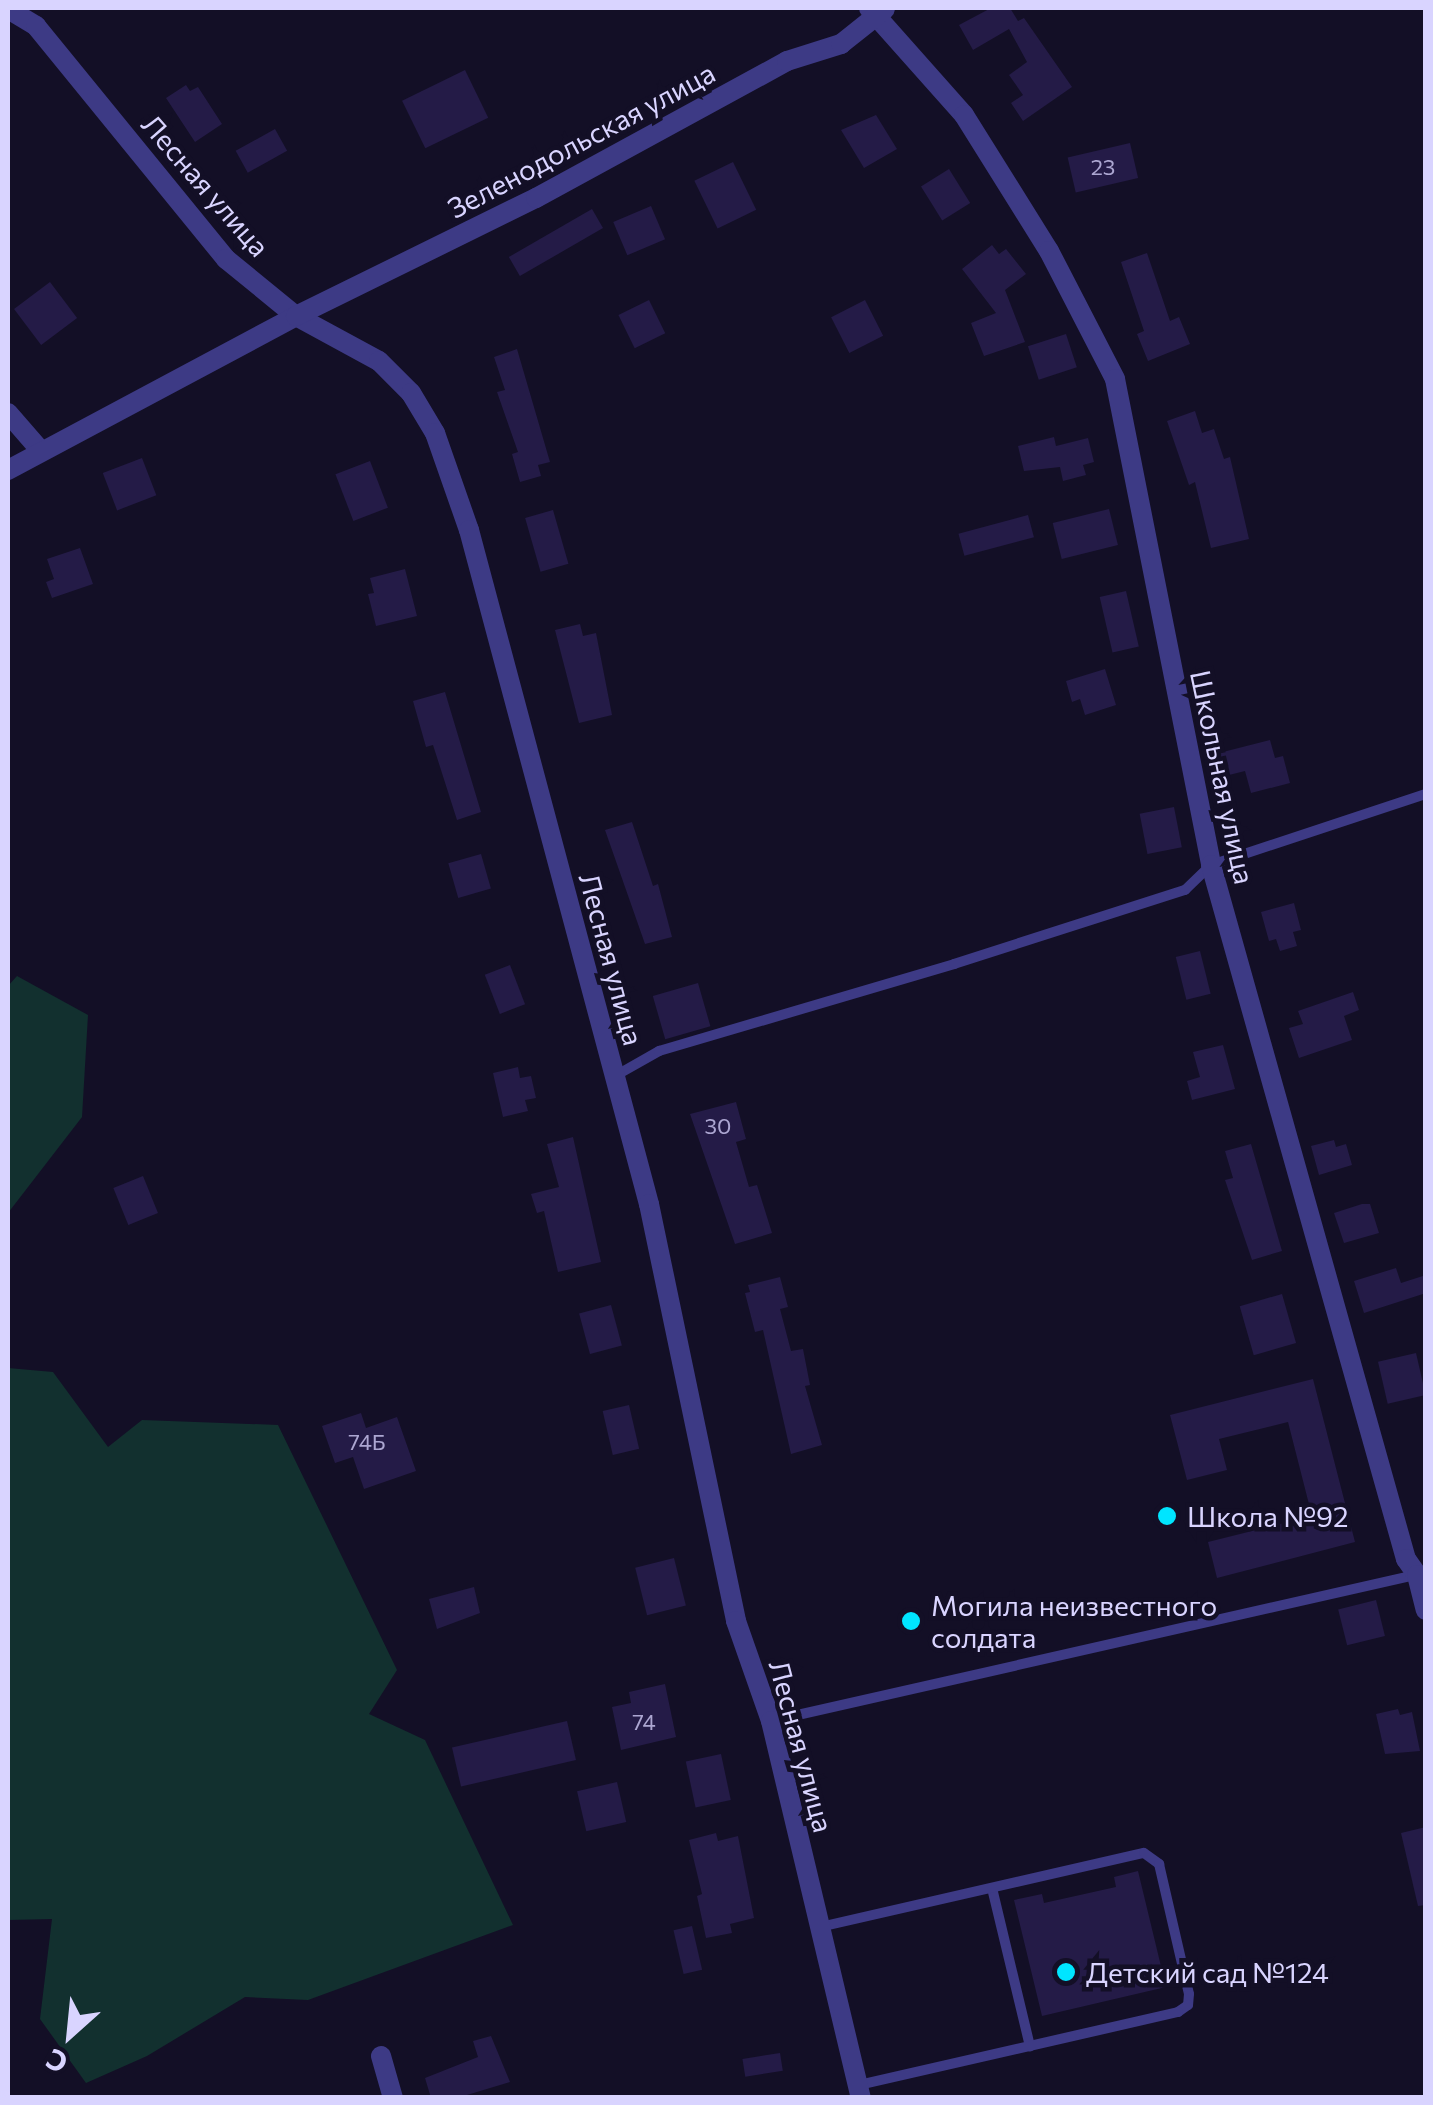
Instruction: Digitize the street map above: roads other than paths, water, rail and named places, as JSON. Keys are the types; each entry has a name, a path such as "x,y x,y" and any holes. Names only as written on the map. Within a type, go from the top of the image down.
{"street":[{"name":"Лесная улица","path":"8,9 36,26 226,259 296,316 379,361 412,393 435,433 469,530 650,1204 736,1621 770,1721 860,2091"},
{"name":"Зеленодольская улица","path":"8,470 296,316 536,198 786,61 841,44 878,10"},
{"name":"Школьная улица","path":"878,10 964,115 1050,251 1115,379 1211,864 1406,1559 1421,1574 1426,1610"},
{"path":"8,413 42,451"},
{"path":"381,2056 394,2098"}],"lane":[{"path":"615,1076 659,1050 954,964 1185,890 1211,864 1426,794"},
{"path":"770,1721 1369,1582 1421,1574"},
{"path":"820,1927 1144,1853 1159,1864 1190,1994 1188,2004 1178,2012 860,2091"},
{"path":"992,1888 1030,2046"}],"place":[{"name":"Школа №92","path":"1167,1516"},
{"name":"Могила неизвестного солдата","path":"911,1621"},
{"name":"Детский сад №124","path":"1066,1972"}]}
